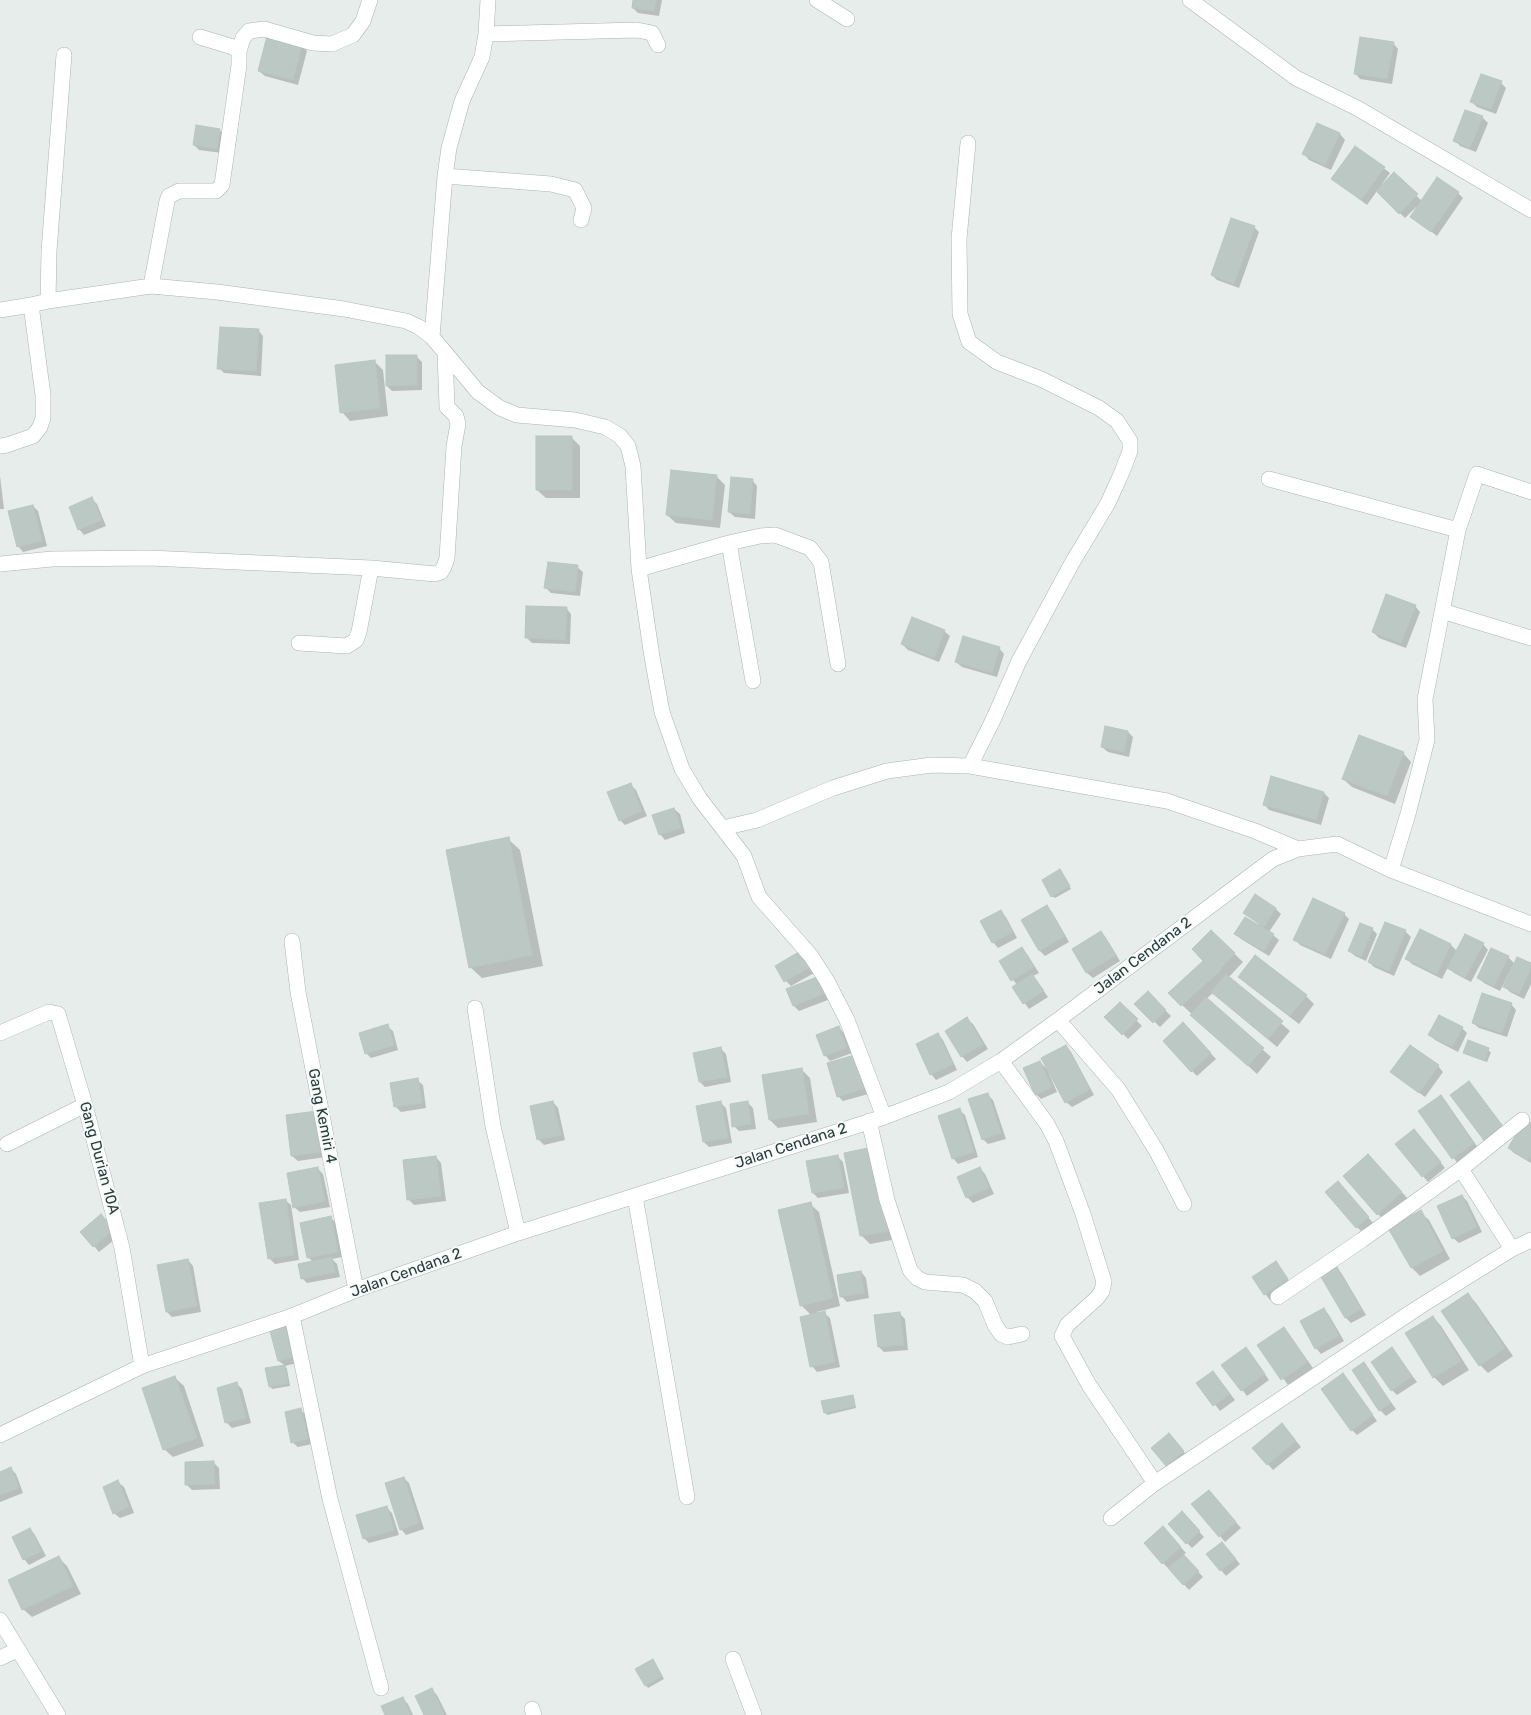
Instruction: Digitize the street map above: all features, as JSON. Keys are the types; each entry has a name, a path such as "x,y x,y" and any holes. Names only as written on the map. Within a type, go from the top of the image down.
{"street":[{"path":"151,286 169,196 179,191 216,191 222,184 240,65 239,51 243,38 249,31 264,29 313,42 332,44 354,35 363,21 370,0"},
{"path":"432,337 444,176 449,148 462,100 482,57 486,34 488,0"},
{"path":"816,0 848,19"},
{"path":"1190,0 1296,78 1357,108 1531,210"},
{"path":"486,34 636,30 652,33 658,45"},
{"path":"200,37 233,47 239,51"},
{"path":"48,301 49,251 64,55"},
{"path":"968,143 959,239 960,314 969,342 997,362 1041,379 1099,408 1117,421 1130,441 1130,451 1108,503 1036,629 970,766"},
{"path":"444,176 551,184 575,190 584,208 581,220"},
{"path":"0,310 151,286 217,292 344,309 406,321 419,327 432,337 478,392 500,408 517,415 575,420 605,427 620,436 628,446 633,466 639,569 662,712 682,769 700,799 744,856 759,897 811,956 827,981 847,1020 876,1119 887,1200 910,1270 916,1278 925,1282 963,1285 985,1301 1001,1334 1008,1337 1022,1334"},
{"path":"0,446 33,436 40,427 43,418 43,395 31,305"},
{"path":"0,564 52,559 149,558 371,568 435,574 441,572 447,558 454,446 458,424 456,416 447,407 446,353"},
{"path":"1391,870 1427,740 1425,699 1458,530 1477,474 1531,492"},
{"path":"1269,479 1458,530"},
{"path":"639,569 760,536 775,535 810,548 821,562 838,664"},
{"path":"729,543 752,681"},
{"path":"299,643 348,646 356,640 371,568"},
{"path":"1442,611 1531,638"},
{"path":"723,828 757,820 833,788 887,771 932,765 970,766 1167,801 1255,831 1298,849"},
{"name":"Jalan Cendana 2","path":"0,1435 142,1366 292,1316 356,1290 518,1233 876,1119 949,1092 1001,1061 1273,859 1298,849 1337,844 1391,870 1531,924"},
{"name":"Gang Kemiri 4","path":"292,941 298,992 356,1290"},
{"path":"475,1008 493,1126 518,1233"},
{"name":"Gang Durian 10A","path":"0,1033 49,1012 58,1014 86,1105 122,1248 142,1366"},
{"path":"1058,1020 1118,1089 1156,1150 1184,1204"},
{"path":"1001,1061 1047,1124 1056,1141 1083,1214 1102,1277 1102,1291 1067,1326 1062,1336 1089,1385 1155,1483"},
{"path":"7,1144 86,1105"},
{"path":"1278,1297 1362,1240 1461,1168 1522,1120"},
{"path":"1461,1168 1512,1249"},
{"path":"634,1196 687,1497"},
{"path":"1112,1518 1155,1483 1419,1307 1512,1249 1531,1240"},
{"path":"292,1316 330,1499 381,1688"},
{"path":"0,1620 58,1715"},
{"path":"0,1658 17,1650"},
{"path":"733,1659 754,1715"}],"building":[{"path":"633,0 656,0 654,11 632,8"},
{"path":"267,36 302,45 293,80 258,71"},
{"path":"1360,37 1394,42 1387,79 1354,74"},
{"path":"1481,74 1502,81 1491,109 1470,102"},
{"path":"1465,110 1483,116 1470,148 1453,141"},
{"path":"1317,123 1340,133 1325,165 1302,154"},
{"path":"196,125 220,129 217,149 193,145"},
{"path":"1355,146 1385,167 1361,200 1331,179"},
{"path":"1394,172 1418,194 1399,214 1376,191"},
{"path":"1437,177 1459,192 1431,232 1410,217"},
{"path":"1231,218 1255,226 1234,284 1211,275"},
{"path":"220,327 259,329 256,371 217,369"},
{"path":"386,355 417,355 417,385 386,386"},
{"path":"375,360 380,408 340,413 335,365"},
{"path":"536,436 572,436 572,490 536,490"},
{"path":"671,470 717,475 712,520 666,515"},
{"path":"731,477 753,479 750,514 728,512"},
{"path":"92,497 102,520 78,530 69,507"},
{"path":"33,505 42,541 17,547 8,511"},
{"path":"548,562 578,565 575,592 544,588"},
{"path":"1386,594 1416,605 1401,643 1372,632"},
{"path":"526,606 567,607 565,640 525,638"},
{"path":"912,617 945,630 934,658 901,644"},
{"path":"963,636 1000,647 992,673 955,662"},
{"path":"1105,726 1128,731 1124,752 1101,747"},
{"path":"1359,735 1404,752 1387,796 1342,779"},
{"path":"1271,776 1324,792 1316,820 1263,805"},
{"path":"631,783 642,811 619,821 607,792"},
{"path":"674,808 681,828 659,835 652,815"},
{"path":"509,837 532,955 469,968 446,850"},
{"path":"1060,869 1070,886 1051,897 1042,880"},
{"path":"1255,894 1276,908 1264,927 1243,913"},
{"path":"1313,898 1345,913 1325,954 1293,940"},
{"path":"1047,905 1065,936 1039,951 1021,920"},
{"path":"1001,910 1013,932 992,943 980,921"},
{"path":"1245,917 1274,934 1264,951 1234,934"},
{"path":"1385,922 1406,930 1389,971 1368,962"},
{"path":"1360,923 1373,928 1361,957 1348,951"},
{"path":"1420,929 1451,944 1437,974 1405,959"},
{"path":"1211,930 1235,953 1221,970 1181,1006 1168,993 1203,961 1192,949"},
{"path":"1101,931 1116,955 1086,973 1072,949"},
{"path":"1465,934 1484,943 1465,978 1447,968"},
{"path":"1022,947 1034,967 1011,981 999,961"},
{"path":"1491,948 1509,956 1494,986 1477,978"},
{"path":"802,950 812,966 784,982 775,966"},
{"path":"1255,955 1307,995 1290,1016 1238,977"},
{"path":"1517,957 1531,963 1531,968 1519,994 1503,987"},
{"path":"1032,974 1044,991 1023,1004 1012,987"},
{"path":"1226,974 1283,1021 1268,1039 1211,992"},
{"path":"822,975 828,992 793,1006 786,989"},
{"path":"1148,991 1166,1010 1153,1023 1134,1004"},
{"path":"1482,993 1512,1003 1502,1033 1472,1023"},
{"path":"1206,997 1264,1048 1248,1066 1190,1015"},
{"path":"1120,1002 1138,1019 1122,1035 1104,1017"},
{"path":"1439,1015 1463,1027 1452,1047 1428,1035"},
{"path":"967,1017 983,1044 961,1057 945,1031"},
{"path":"1183,1022 1211,1053 1191,1072 1163,1041"},
{"path":"388,1024 394,1045 365,1054 359,1033"},
{"path":"839,1026 847,1048 824,1056 816,1035"},
{"path":"938,1033 953,1064 930,1075 916,1044"},
{"path":"1468,1040 1489,1048 1485,1061 1463,1053"},
{"path":"1066,1045 1090,1089 1065,1103 1041,1058"},
{"path":"1410,1045 1439,1065 1419,1093 1390,1072"},
{"path":"721,1047 727,1077 699,1082 693,1053"},
{"path":"858,1054 867,1088 837,1097 827,1063"},
{"path":"1040,1061 1052,1087 1035,1095 1023,1068"},
{"path":"802,1068 809,1114 769,1120 762,1075"},
{"path":"418,1078 422,1103 394,1107 390,1083"},
{"path":"1469,1081 1505,1129 1486,1143 1450,1095"},
{"path":"988,1093 1001,1133 982,1140 968,1099"},
{"path":"1441,1095 1474,1143 1452,1159 1418,1111"},
{"path":"553,1101 561,1135 537,1140 530,1106"},
{"path":"721,1101 728,1138 703,1142 696,1106"},
{"path":"748,1101 751,1124 732,1127 730,1104"},
{"path":"960,1108 974,1152 952,1159 938,1116"},
{"path":"317,1111 322,1152 291,1156 286,1115"},
{"path":"1525,1119 1531,1123 1531,1156 1528,1160 1508,1148"},
{"path":"1414,1129 1441,1162 1422,1177 1395,1144"},
{"path":"873,1147 889,1231 860,1236 844,1153"},
{"path":"1368,1154 1402,1192 1377,1215 1343,1176"},
{"path":"838,1155 844,1188 812,1193 806,1161"},
{"path":"436,1156 441,1196 407,1200 403,1160"},
{"path":"318,1167 325,1201 293,1208 287,1173"},
{"path":"980,1167 989,1188 966,1198 957,1177"},
{"path":"1338,1181 1369,1217 1356,1228 1325,1192"},
{"path":"1462,1195 1477,1227 1452,1239 1437,1206"},
{"path":"286,1199 294,1255 268,1259 259,1203"},
{"path":"811,1202 833,1298 800,1306 778,1210"},
{"path":"1421,1210 1443,1251 1411,1268 1388,1228"},
{"path":"101,1214 114,1230 93,1247 80,1232"},
{"path":"331,1216 338,1252 307,1258 300,1223"},
{"path":"332,1257 335,1272 301,1279 298,1264"},
{"path":"188,1259 197,1306 166,1312 157,1265"},
{"path":"1276,1261 1288,1279 1264,1295 1252,1277"},
{"path":"1337,1267 1361,1309 1345,1318 1321,1277"},
{"path":"861,1271 864,1293 840,1297 837,1275"},
{"path":"1468,1293 1505,1348 1479,1366 1441,1311"},
{"path":"1324,1308 1339,1336 1315,1349 1300,1321"},
{"path":"825,1311 835,1362 810,1367 800,1317"},
{"path":"900,1312 904,1345 878,1347 874,1315"},
{"path":"1433,1316 1461,1361 1433,1378 1405,1333"},
{"path":"292,1325 300,1356 278,1361 270,1331"},
{"path":"1284,1327 1308,1362 1281,1380 1257,1345"},
{"path":"1246,1347 1265,1374 1241,1391 1221,1365"},
{"path":"1392,1347 1412,1376 1391,1391 1371,1362"},
{"path":"1364,1362 1391,1403 1379,1411 1352,1370"},
{"path":"285,1365 288,1383 269,1387 265,1368"},
{"path":"1213,1371 1230,1394 1213,1406 1196,1383"},
{"path":"1343,1373 1373,1415 1351,1431 1321,1389"},
{"path":"175,1376 197,1438 163,1450 142,1388"},
{"path":"237,1382 246,1418 225,1423 217,1388"},
{"path":"853,1395 855,1406 824,1413 821,1401"},
{"path":"301,1408 308,1439 291,1443 285,1412"},
{"path":"1282,1423 1296,1441 1267,1465 1252,1448"},
{"path":"1169,1433 1184,1451 1166,1466 1151,1448"},
{"path":"214,1461 215,1484 185,1485 185,1462"},
{"path":"11,1467 19,1488 0,1495 0,1472"},
{"path":"404,1477 419,1523 400,1530 385,1483"},
{"path":"118,1480 129,1507 113,1514 103,1487"},
{"path":"1209,1490 1236,1522 1219,1537 1191,1504"},
{"path":"387,1506 394,1530 363,1539 356,1515"},
{"path":"1182,1511 1200,1531 1186,1544 1168,1524"},
{"path":"1163,1526 1181,1547 1162,1564 1144,1543"},
{"path":"30,1528 42,1551 23,1560 12,1537"},
{"path":"1222,1542 1236,1559 1220,1571 1206,1554"},
{"path":"1184,1555 1199,1571 1183,1585 1168,1568"},
{"path":"59,1556 73,1586 22,1610 8,1580"},
{"path":"653,1659 662,1676 645,1686 635,1669"},
{"path":"432,1688 444,1714 442,1715 424,1715 415,1696"},
{"path":"403,1697 411,1715 385,1715 381,1706"}]}
